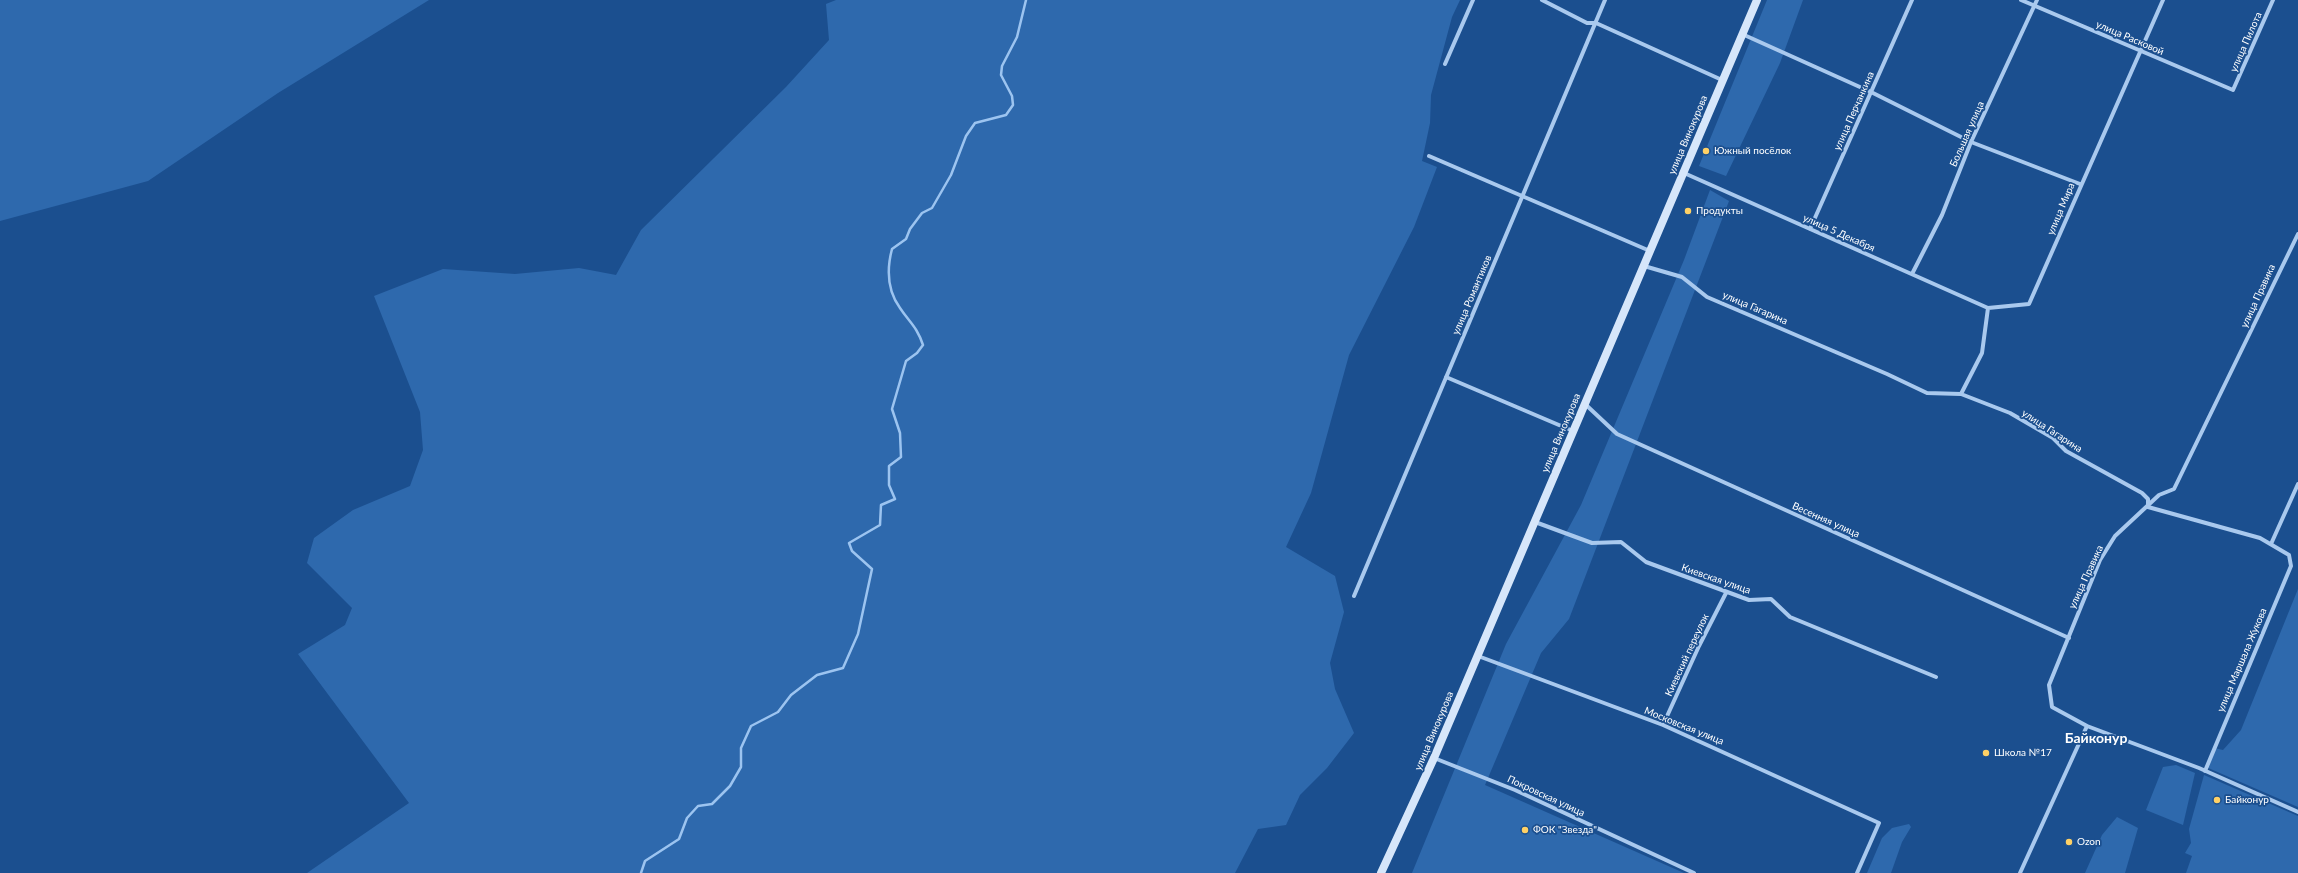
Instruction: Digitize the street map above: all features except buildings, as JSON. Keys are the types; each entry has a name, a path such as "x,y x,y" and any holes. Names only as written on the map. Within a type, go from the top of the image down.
{"main road":[{"name":"улица Винокурова","path":"1381,873 1434,758 1757,0"}],"street":[{"path":"1445,64 1473,0"},
{"path":"1542,0 1587,23 1596,23 1722,80"},
{"name":"улица Романтиков","path":"1354,596 1524,196 1605,0"},
{"name":"улица Перчанкина","path":"1810,229 1912,0"},
{"name":"улица Расковой","path":"2021,0 2233,90"},
{"name":"Большая улица","path":"1912,274 1942,215 1971,142 2037,0"},
{"name":"улица Мира","path":"1988,308 2029,304 2080,184 2141,52 2163,0"},
{"name":"улица Пилота","path":"2233,90 2273,0"},
{"path":"1742,34 1871,92 1971,142 2080,184"},
{"path":"1429,156 1650,251"},
{"name":"улица 5 Декабря","path":"1683,173 1988,308"},
{"name":"улица Правика","path":"2087,726 2052,707 2049,685 2100,560 2115,536 2148,507 2159,495 2174,489 2298,234"},
{"name":"улица Гагарина","path":"1644,266 1682,277 1707,297 1888,374 1927,393 1961,394 2010,413 2053,438 2066,451 2142,493 2148,499 2148,507"},
{"path":"1961,394 1982,353 1988,308"},
{"path":"1446,377 1573,431"},
{"name":"Весенняя улица","path":"1585,404 1617,434 2069,638"},
{"path":"2148,507 2260,538 2271,544 2298,484"},
{"name":"Киевская улица","path":"1534,522 1592,543 1621,542 1646,562 1726,593 1749,600 1771,599 1790,617 1936,676"},
{"name":"улица Маршала Жукова","path":"2205,770 2291,566 2289,555 2271,544"},
{"name":"Киевский переулок","path":"1663,725 1699,646 1726,593"},
{"name":"Московская улица","path":"1477,656 1663,725 1879,823 1857,873"},
{"path":"2020,873 2087,726 2205,770 2298,812"},
{"name":"Покровская улица","path":"1434,758 1514,790 1694,873"}],"shaded area":[{"path":"0,0 429,0 278,93 148,181 0,221"},
{"path":"836,0 1460,0 1452,17 1431,95 1430,123 1422,161 1437,167 1414,227 1349,355 1311,493 1286,547 1335,576 1344,612 1330,663 1335,689 1354,733 1327,768 1300,795 1286,825 1258,829 1235,873 307,873 409,803 298,654 345,625 352,608 307,563 314,538 353,510 410,486 423,450 420,412 374,296 443,269 515,274 579,268 616,275 641,230 786,87 829,40 826,4"},
{"path":"1767,0 1803,0 1780,63 1726,176 1699,166"},
{"path":"1710,190 1729,201 1569,619 1541,653 1485,785 1684,873 1412,873 1506,644 1581,505 1684,260"},
{"path":"2298,589 2298,807 2206,767 2214,748 2223,750 2241,730"},
{"path":"2176,765 2195,773 2183,825 2146,810 2163,767"},
{"path":"2204,775 2298,816 2298,873 2186,873 2192,856 2185,853 2191,843 2189,829"},
{"path":"2117,817 2138,828 2125,873 2085,873 2102,835"},
{"path":"1909,824 1911,827 1902,842 1891,873 1867,873 1882,838 1892,828"}],"waterway":[{"path":"641,873 645,861 679,839 687,818 698,806 712,804 730,786 741,767 741,748 751,726 778,712 791,695 817,675 843,668 858,634 872,569 852,551 849,543 880,525 881,505 895,499 889,485 889,466 901,457 900,433 892,409 906,361 917,353 923,345 916,329 896,301 890,286 889,264 892,249 906,239 910,229 922,213 932,208 951,175 966,136 975,123 1006,115 1013,105 1012,96 1001,75 1002,66 1017,37 1026,0"}],"place":[{"name":"Южный посёлок","path":"1706,151"},
{"name":"Продукты","path":"1688,211"},
{"name":"Школа №17","path":"1986,753"},
{"name":"Байконур","path":"2217,800"},
{"name":"ФОК \"Звезда\"","path":"1525,830"},
{"name":"Ozon","path":"2069,842"}],"district":[{"name":"Байконур","path":"2096,738"}]}
